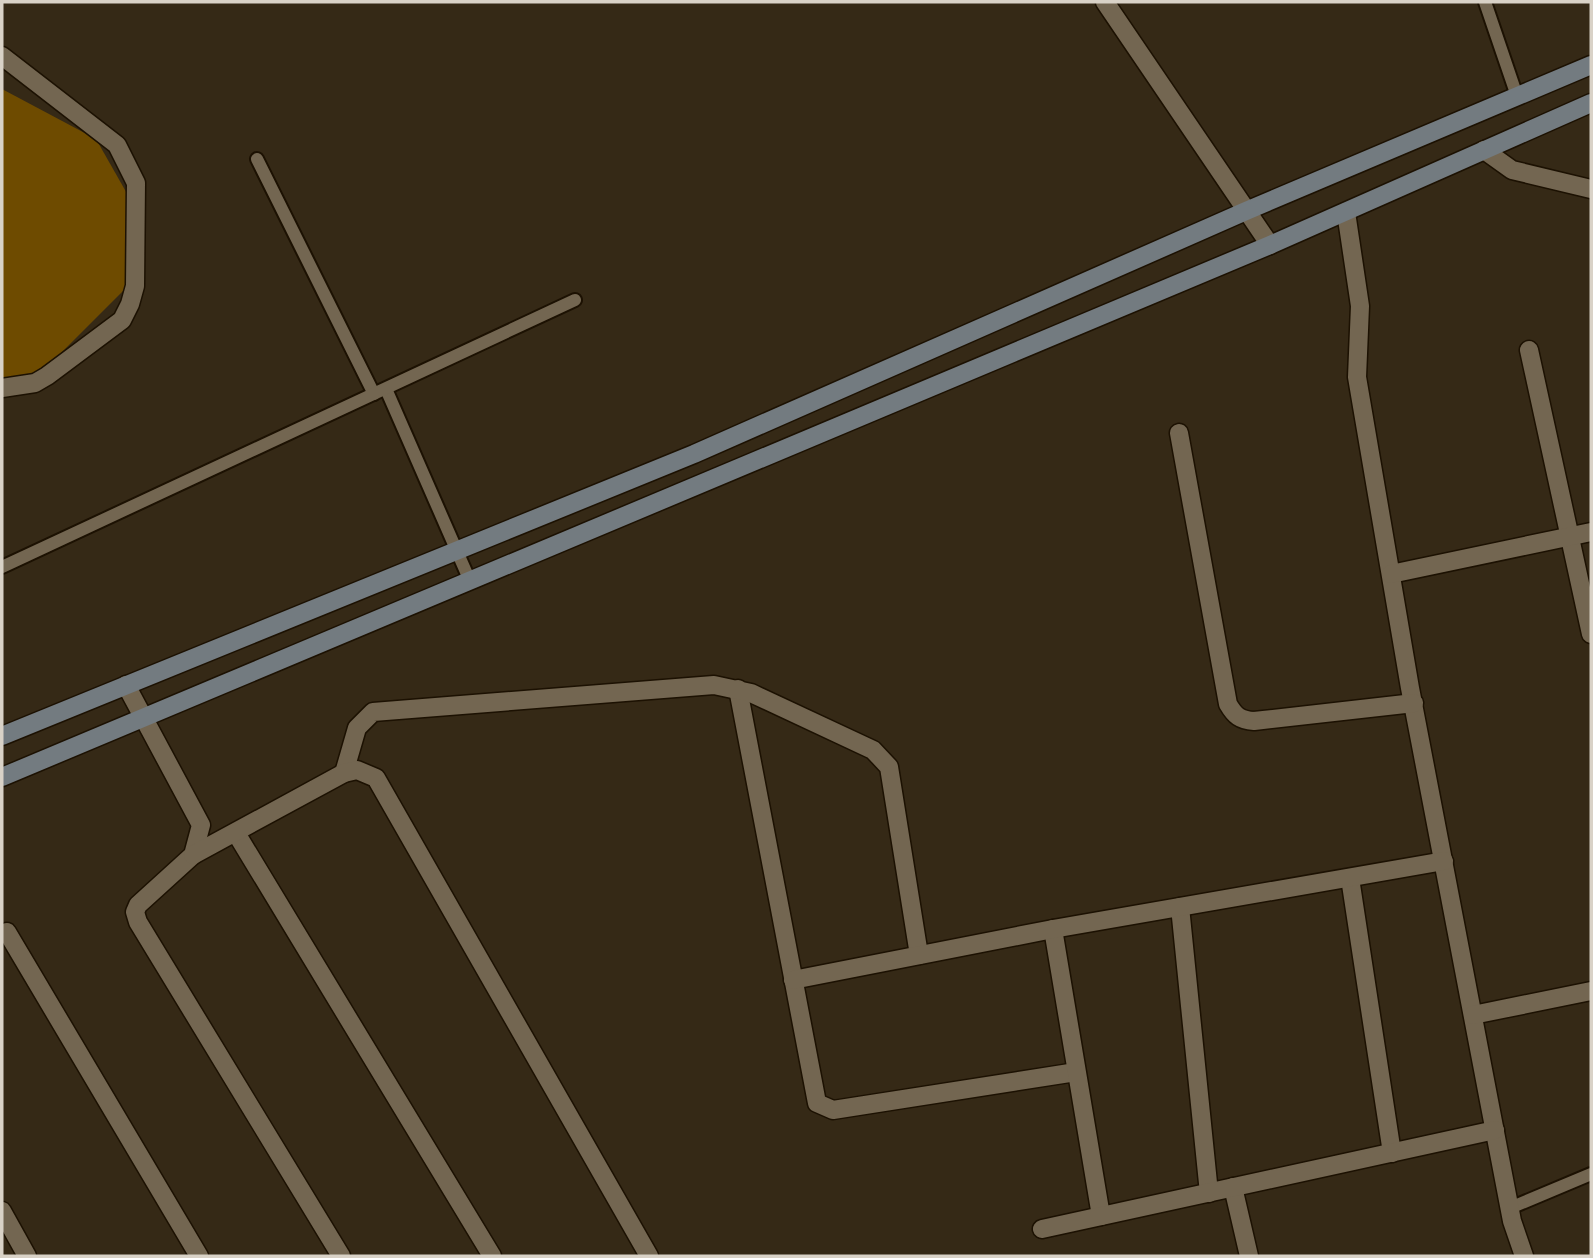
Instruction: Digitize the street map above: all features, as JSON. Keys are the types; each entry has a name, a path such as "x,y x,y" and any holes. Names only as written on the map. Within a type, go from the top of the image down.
{"main road":[{"path":"2,736 694,454 1246,211 1591,65"},
{"path":"2,777 1270,246 1591,103"}],"street":[{"path":"1105,2 1270,246"},
{"path":"2,56 117,145 136,183 138,204 135,286 122,320 35,383 2,388"},
{"path":"1484,150 1512,170 1591,188"},
{"path":"1346,212 1360,306 1357,377 1414,703 1473,1015 1510,1208 1524,1256"},
{"path":"1529,350 1591,634"},
{"path":"1179,433 1228,704 1234,715 1242,720 1254,721 1414,703"},
{"path":"1391,574 1591,532"},
{"path":"126,685 141,719 201,825 193,855"},
{"path":"344,774 358,728 373,712 714,685 738,689 873,750 889,767 919,955"},
{"path":"738,689 813,1094 824,1108 833,1110 1076,1072"},
{"path":"341,1256 138,922 135,912 138,905 193,855 344,774 357,770 376,778 649,1256"},
{"path":"236,833 492,1256"},
{"path":"793,980 1052,929 1444,861"},
{"path":"1350,877 1392,1153"},
{"path":"1180,907 1209,1193"},
{"path":"1052,929 1101,1216"},
{"path":"7,932 199,1256"},
{"path":"1473,1015 1591,991"},
{"path":"1042,1229 1495,1130"},
{"path":"1233,1187 1249,1256"},
{"path":"2,1211 27,1256"}],"lane":[{"path":"1485,2 1517,96"},
{"path":"257,159 380,391 470,581"},
{"path":"2,567 575,300"},
{"path":"1510,1208 1591,1174"}],"shaded area":[{"path":"2,89 96,139 129,197 125,289 40,374 2,379"}]}
